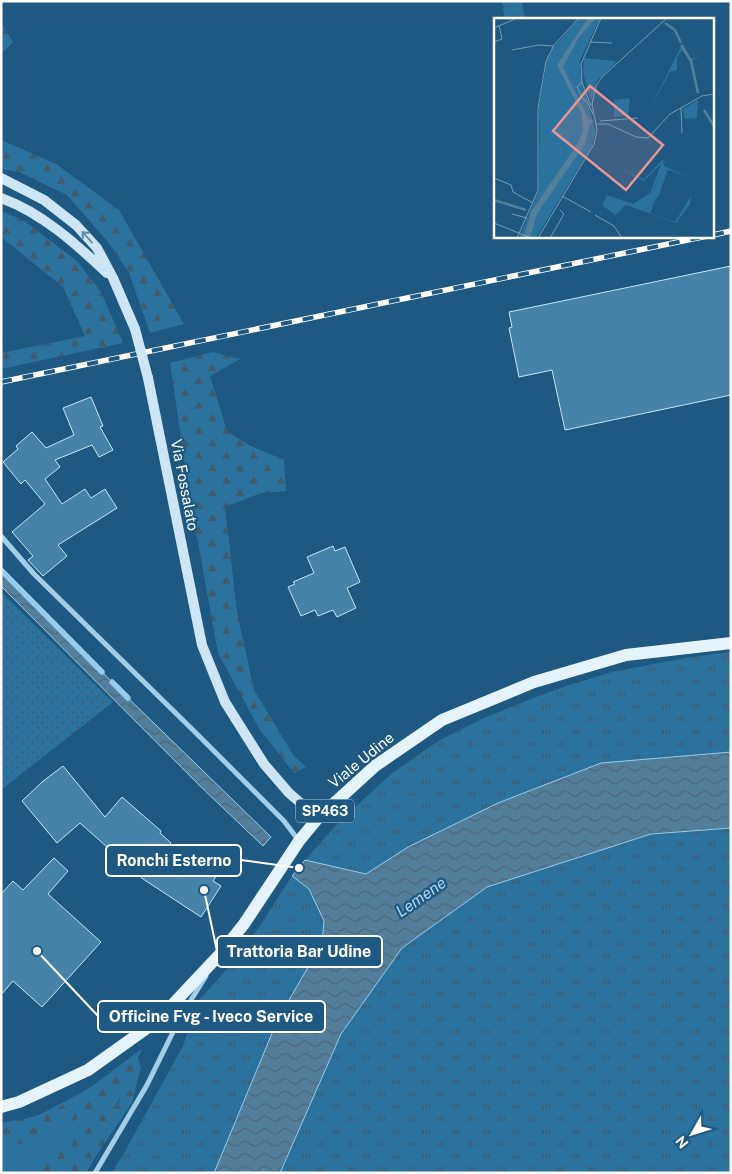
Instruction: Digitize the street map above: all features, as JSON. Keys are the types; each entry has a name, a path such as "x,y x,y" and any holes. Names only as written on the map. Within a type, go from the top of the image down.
{"main road":[{"name":"Viale Udine","path":"1,1107 19,1102 88,1070 158,1020 221,953 244,924 299,841 318,818 375,766 442,720 534,682 626,655 731,643"}],"street":[{"name":"Via Fossalato","path":"1,178 44,200 76,225 97,248 113,278 135,329 148,378 202,645 225,702 264,764 288,793 318,818"},
{"path":"1,198 33,213 83,250 113,278"},
{"path":"1,536 34,574 284,821 299,841"},
{"path":"95,1173 148,1084 180,1016 221,953"}],"green space":[{"path":"501,1 522,1 525,18 505,18"},
{"path":"1,23 13,42 1,54 2,46"},
{"path":"1,140 56,164 119,210 184,324 150,333 129,273 109,243 67,195 19,172 1,169"},
{"path":"1,211 23,220 77,261 101,292 123,343 1,369 1,353 85,336 63,287 1,237"},
{"path":"213,352 240,359 210,376 227,431 249,445 284,460 286,491 261,493 225,507 237,612 254,690 294,756 306,767 294,773 260,730 218,653 191,504 170,363"},
{"path":"1,592 113,702 1,790"},
{"path":"731,652 731,1173 111,1173 183,1046 199,1000 228,968 257,930 292,876 305,860 339,822 391,774 440,740 484,718 569,685 612,672 691,657"},
{"path":"142,1049 112,1112 75,1173 1,1173 1,1125 35,1117 88,1089"},
{"path":"136,1053 141,1067 132,1103 86,1173 39,1173 76,1135 119,1103 122,1083 108,1103 48,1134 1,1151 1,1123 31,1117 63,1105 101,1080"}],"water":[{"path":"1,570 124,694 271,837 263,846 199,785 1,586"},
{"name":"Lemene","path":"731,752 731,828 651,834 487,887 402,948 341,1034 280,1173 214,1173 278,1019 322,943 324,921 309,889 292,876 305,860 366,874 408,847 498,803 601,763"}],"building":[{"path":"731,266 731,395 565,430 552,370 519,377 509,328 512,327 509,312"},
{"path":"91,397 103,426 100,427 113,450 99,457 92,445 55,460 60,467 45,479 62,504 85,489 91,498 105,489 117,508 58,545 67,556 43,576 28,560 33,556 12,532 45,504 25,480 21,484 3,462 18,449 16,446 32,432 46,448 74,435 63,408"},
{"path":"333,546 335,551 345,547 360,582 347,588 356,608 337,617 333,610 318,616 315,610 301,616 288,587 295,584 293,582 314,573 307,557"},
{"path":"63,766 105,817 122,797 161,831 160,833 171,843 156,860 182,877 197,855 220,870 213,881 221,886 201,917 143,879 80,823 57,843 22,801"},
{"path":"54,858 68,871 48,894 101,942 42,1007 13,981 1,995 1,894 13,881 23,890"}],"waterway":[{"path":"1,570 102,672"},
{"path":"112,682 128,698"}],"railway":[{"path":"714,235 731,231"},
{"path":"1,382 697,238"}],"place":[{"name":"Ronchi Esterno","path":"299,868"},
{"name":"Trattoria Bar Udine","path":"204,890"},
{"name":"Officine Fvg - Iveco Service","path":"37,951"}]}
